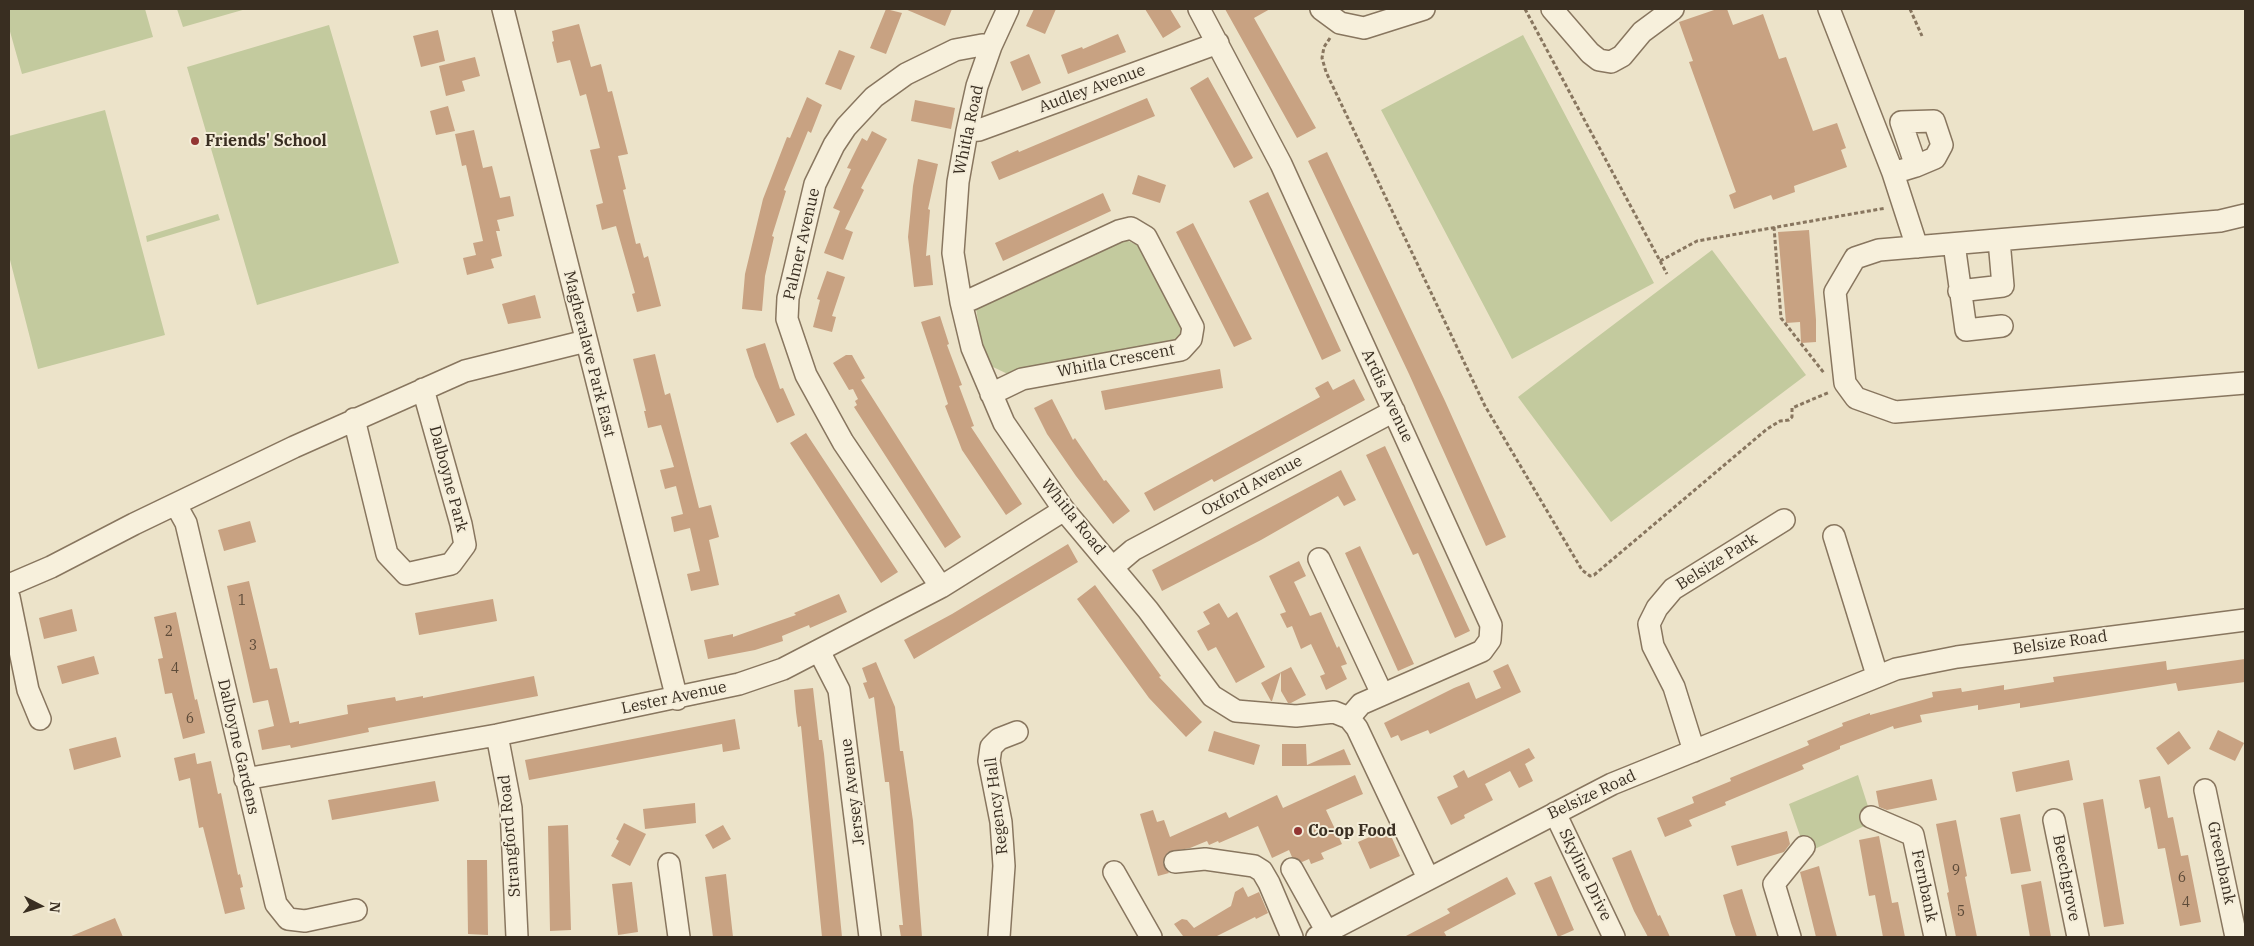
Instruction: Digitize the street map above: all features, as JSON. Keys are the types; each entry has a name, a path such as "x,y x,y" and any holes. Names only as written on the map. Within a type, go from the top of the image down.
{"street":[{"name":"Magheralave Park East","path":"503,9 677,699"},
{"name":"Whitla Road","path":"1008,9 991,46 977,86 958,182 953,253 961,302 972,348 1004,423 1064,510 1113,567 1212,696 1236,711 1296,716 1334,712 1349,718"},
{"name":"Ardis Avenue","path":"1199,9 1280,164 1491,625 1490,640 1482,651 1361,704 1349,718"},
{"path":"1321,9 1340,23 1364,28 1424,9"},
{"path":"1552,9 1590,53 1599,60 1611,62 1622,56 1642,32 1673,9"},
{"path":"1829,9 1893,173 1917,247"},
{"name":"Audley Avenue","path":"967,131 979,130 1218,43"},
{"name":"Palmer Avenue","path":"941,587 844,442 806,375 789,327 788,298 815,184 834,145 846,127 874,97 906,74 954,50 982,45 991,46"},
{"path":"1877,130 1901,122 1934,121 1942,144 1935,158 1893,173"},
{"path":"1901,122 1916,166"},
{"path":"2245,215 2220,221 1879,250 1855,258 1835,292 1840,386 1856,398 1895,412 2146,399 2245,383"},
{"name":"Whitla Crescent","path":"961,302 972,299 1118,230 1131,228 1146,237 1193,326 1191,339 1181,350 1022,379 991,394"},
{"path":"1959,291 2003,286 1999,240"},
{"path":"1954,244 1959,291 1966,330 2002,326"},
{"path":"9,585 354,419 465,371 586,342"},
{"name":"Dalboyne Park","path":"354,419 388,554 406,574 451,564 465,545 461,524 423,389"},
{"name":"Oxford Avenue","path":"1113,567 1133,550 1394,411"},
{"name":"Dalboyne Gardens","path":"176,505 186,523 276,904 288,919 305,921 356,910"},
{"name":"Lester Avenue","path":"245,779 497,735 677,699 748,681 782,669 819,651 941,587 1064,510"},
{"name":"Belsize Park","path":"1694,751 1674,687 1653,646 1649,624 1657,608 1673,589 1784,520"},
{"path":"1834,536 1877,675"},
{"path":"1319,559 1382,694"},
{"path":"9,597 28,690 40,719"},
{"name":"Belsize Road","path":"1322,935 1428,878 1612,784 1877,675 1923,662 1948,658 2245,620"},
{"name":"Jersey Avenue","path":"819,651 839,690 870,937"},
{"path":"1349,718 1357,728 1428,878"},
{"name":"Regency Hall","path":"999,937 1004,866 1002,822 989,761 991,747 999,739 1017,732"},
{"name":"Strangford Road","path":"497,735 511,808 517,937"},
{"name":"Greenbank","path":"2205,790 2236,937"},
{"name":"Skyline Drive","path":"1555,813 1614,937"},
{"name":"Fernbank","path":"1871,817 1913,834 1935,937"},
{"name":"Beechgrove","path":"2054,820 2078,937"},
{"path":"1790,937 1774,884 1804,848"},
{"path":"1175,862 1205,859 1254,866 1262,871 1292,937"},
{"path":"669,864 679,937"},
{"path":"1292,869 1322,935"},
{"path":"1114,872 1151,937"}],"path":[{"path":"1525,9 1667,274"},
{"path":"1910,9 1922,36"},
{"path":"1340,23 1324,47 1322,58 1326,72 1485,406 1582,570 1590,576 1594,575 1767,429 1780,422 1789,420 1792,417 1792,408 1827,395 1840,386"},
{"path":"1660,261 1697,241 1903,205"},
{"path":"1774,228 1781,318 1825,374"}],"green space":[{"path":"9,9 145,9 153,37 22,74 9,28"},
{"path":"177,9 246,9 183,27"},
{"path":"329,25 399,263 257,305 187,67"},
{"path":"1523,35 1654,283 1512,359 1381,110"},
{"path":"105,110 165,335 38,369 9,256 9,136"},
{"path":"218,214 220,220 147,242 146,236"},
{"path":"1122,238 1141,247 1183,325 1181,341 1014,377 991,366 982,348 976,308"},
{"path":"1712,250 1806,375 1611,522 1518,397"},
{"path":"1858,775 1873,822 1806,853 1789,804"}],"building":[{"path":"886,9 902,13 886,54 870,48"},
{"path":"905,9 952,9 945,26"},
{"path":"1034,9 1056,9 1045,34 1026,26"},
{"path":"1145,9 1170,9 1181,27 1163,38"},
{"path":"1225,9 1270,9 1254,18 1316,128 1297,138"},
{"path":"1717,9 1727,9 1733,25 1763,14 1779,59 1786,57 1813,131 1837,123 1846,148 1841,150 1847,167 1794,186 1795,192 1773,200 1771,195 1734,209 1729,195 1736,192 1689,62 1693,61 1679,22"},
{"path":"579,24 591,67 601,64 608,92 612,91 628,154 618,156 626,189 623,190 636,244 640,243 644,258 648,256 661,306 637,312 632,294 635,293 616,226 602,230 596,205 603,203 590,150 600,148 586,94 580,96 570,60 557,63 552,42 554,41 552,31"},
{"path":"438,30 445,61 421,67 413,36"},
{"path":"1118,34 1126,52 1068,74 1061,55 1082,47 1083,49"},
{"path":"839,50 855,56 841,90 825,84"},
{"path":"1029,54 1041,83 1022,91 1010,62"},
{"path":"475,57 480,76 462,81 465,91 446,96 439,66"},
{"path":"1208,77 1253,158 1234,168 1190,88"},
{"path":"807,97 822,105 811,133 808,131 784,190 786,191 772,236 774,237 765,276 762,311 742,309 745,274 763,199 787,137 790,138"},
{"path":"1147,98 1155,116 999,180 991,162"},
{"path":"915,100 955,108 951,129 911,121"},
{"path":"448,106 455,131 436,135 430,111"},
{"path":"474,130 483,168 492,166 500,198 510,196 514,216 497,220 500,231 496,231 502,256 491,259 494,268 467,275 463,258 476,255 473,243 483,241 466,165 462,166 455,134"},
{"path":"872,131 887,139 861,188 864,190 845,229 853,232 843,260 824,253 840,211 833,208 851,169 847,168 862,138 867,141"},
{"path":"1327,152 1445,401 1506,537 1486,546 1409,374 1308,161"},
{"path":"918,159 938,164 928,209 930,210 926,256 930,255 933,285 914,287 908,237 913,186"},
{"path":"1138,175 1166,185 1160,203 1132,194"},
{"path":"1268,192 1341,351 1322,360 1249,201"},
{"path":"1103,193 1111,211 1003,261 995,243"},
{"path":"1193,223 1252,339 1234,347 1176,232"},
{"path":"1809,230 1816,342 1801,343 1800,322 1786,323 1778,232"},
{"path":"827,271 845,277 832,316 836,317 832,332 813,327 820,300 817,299"},
{"path":"535,295 541,318 508,324 502,304"},
{"path":"940,316 949,344 947,345 962,385 959,386 974,426 971,427 1022,504 1006,515 962,450 945,406 948,404 921,322"},
{"path":"765,343 780,389 783,388 795,415 777,423 755,377 746,349"},
{"path":"655,354 665,395 670,393 699,508 711,505 719,537 709,540 719,585 691,591 687,574 700,571 690,528 674,532 671,517 683,514 676,486 665,489 660,470 674,467 661,425 648,428 644,411 646,411 633,359"},
{"path":"846,355 852,355 865,378 861,380 961,537 945,548 854,407 857,405 855,401 858,399 853,389 849,390 833,363"},
{"path":"1220,369 1223,388 1105,410 1101,391"},
{"path":"1354,379 1365,400 1214,482 1212,479 1154,511 1144,493 1320,397 1315,388 1328,381 1333,390"},
{"path":"1052,399 1073,440 1075,438 1104,481 1106,480 1130,511 1113,524 1047,434 1034,408"},
{"path":"806,433 898,572 881,583 790,443"},
{"path":"1385,446 1470,631 1455,638 1418,553 1413,555 1366,455"},
{"path":"1341,470 1356,500 1344,506 1338,496 1261,540 1162,591 1152,570"},
{"path":"250,521 256,542 224,551 218,530"},
{"path":"1068,544 1078,562 914,659 904,640 952,614"},
{"path":"1360,546 1414,664 1398,671 1345,553"},
{"path":"1299,561 1306,576 1294,582 1310,616 1321,612 1337,648 1339,646 1347,664 1341,666 1347,679 1326,690 1320,676 1325,674 1311,644 1301,649 1292,626 1287,628 1280,614 1286,612 1269,576"},
{"path":"249,581 270,669 277,668 290,723 299,721 299,724 348,714 347,705 395,697 396,701 423,696 423,698 534,676 538,696 368,728 369,732 291,748 290,745 262,750 258,730 274,726 268,700 253,703 227,586"},
{"path":"1095,585 1161,676 1159,677 1202,722 1186,737 1149,698 1077,599"},
{"path":"839,594 847,612 810,628 809,625 782,636 783,641 755,650 708,659 704,640 733,634 733,637 796,615 794,613"},
{"path":"493,599 497,621 419,635 415,613"},
{"path":"1219,603 1228,618 1237,612 1265,667 1236,683 1216,647 1208,651 1197,631 1210,624 1203,612"},
{"path":"72,609 77,631 44,639 39,618"},
{"path":"176,612 195,700 197,699 205,733 183,739 172,693 165,694 158,659 163,658 154,617"},
{"path":"94,656 99,674 62,684 57,666"},
{"path":"2245,659 2245,682 2178,691 2176,683 2020,708 2020,703 1978,710 1978,705 1920,715 1922,722 1894,729 1893,726 1840,746 1840,749 1802,765 1804,769 1725,802 1726,805 1689,820 1692,826 1665,837 1657,818 1694,803 1692,797 1731,781 1730,778 1809,745 1807,741 1843,726 1842,723 1870,713 1870,715 1933,697 1932,692 1961,688 1962,692 2004,685 2004,690 2054,682 2053,677 2166,661 2167,670"},
{"path":"876,662 895,707 900,751 903,751 913,821 922,937 901,937 899,925 903,925 889,782 885,782 874,697 869,699 863,683 867,682 862,668"},
{"path":"1508,664 1521,692 1430,734 1428,730 1401,741 1398,735 1391,738 1384,723 1454,688 1469,682 1476,699 1501,688 1493,671"},
{"path":"1291,667 1306,695 1288,703 1281,691 1281,672"},
{"path":"1281,672 1272,701 1271,701 1261,683"},
{"path":"813,688 819,740 822,740 824,754 842,937 822,937 801,726 798,727 794,690"},
{"path":"735,719 740,749 723,752 722,744 529,780 525,760"},
{"path":"2218,730 2244,743 2235,761 2209,749"},
{"path":"1214,731 1260,745 1254,765 1208,751"},
{"path":"2179,731 2191,748 2168,765 2156,748"},
{"path":"116,737 121,757 74,770 69,749"},
{"path":"1282,744 1306,744 1307,766 1282,766"},
{"path":"1529,748 1535,758 1525,764 1533,781 1519,788 1510,771 1485,784 1493,800 1464,815 1465,818 1451,825 1437,797 1458,787 1453,776 1464,770 1468,778"},
{"path":"1344,749 1351,765 1307,766 1307,765"},
{"path":"195,753 197,764 211,761 218,794 221,793 238,875 240,874 243,887 240,888 245,909 225,914 203,827 199,828 190,778 179,781 174,758"},
{"path":"2069,760 2073,780 2016,792 2012,772"},
{"path":"1355,775 1363,794 1326,810 1342,844 1321,853 1324,859 1311,864 1309,859 1302,862 1292,857 1289,850 1272,858 1258,826 1219,843 1218,841 1209,845 1207,841 1190,848 1168,852 1163,863 1169,873 1158,876 1140,814 1153,810 1157,822 1164,820 1170,837 1226,812 1229,818 1277,795 1283,808"},
{"path":"2160,776 2168,818 2173,817 2181,856 2188,855 2201,922 2180,926 2165,848 2158,849 2150,807 2145,809 2139,780"},
{"path":"1932,779 1937,800 1887,810 1879,807 1876,791"},
{"path":"435,781 439,801 332,820 328,800"},
{"path":"2103,799 2124,924 2104,927 2083,803"},
{"path":"695,803 696,823 645,829 643,809"},
{"path":"2020,814 2031,871 2011,874 2000,818"},
{"path":"1956,820 1977,937 1956,937 1947,893 1949,892 1936,824"},
{"path":"624,823 646,834 630,866 611,856 619,841 616,839"},
{"path":"568,825 571,930 550,931 548,826"},
{"path":"723,825 731,839 713,849 705,835"},
{"path":"1388,829 1400,856 1370,869 1358,842"},
{"path":"1787,831 1790,844 1784,852 1737,866 1731,846"},
{"path":"1879,836 1892,903 1898,902 1905,937 1883,937 1875,895 1869,896 1859,840"},
{"path":"1631,850 1658,916 1660,915 1670,937 1648,937 1634,911 1612,858"},
{"path":"467,860 487,860 488,935 468,934"},
{"path":"1819,866 1837,937 1816,937 1800,872"},
{"path":"726,874 733,937 713,937 705,877"},
{"path":"1551,876 1574,930 1558,937 1534,883"},
{"path":"1507,877 1516,894 1444,932 1447,937 1404,937 1450,913 1447,909"},
{"path":"2041,881 2051,937 2030,937 2021,885"},
{"path":"632,882 638,932 618,935 612,884"},
{"path":"1243,887 1248,897 1259,892 1268,913 1256,919 1255,917 1215,937 1182,937 1174,924 1182,919 1187,920 1194,928 1231,906 1235,892"},
{"path":"1742,889 1757,937 1736,937 1731,923 1723,895"},
{"path":"115,918 123,937 69,937"}],"place":[{"name":"Friends' School","path":"195,141"},
{"name":"Co-op Food","path":"1298,831"}]}
